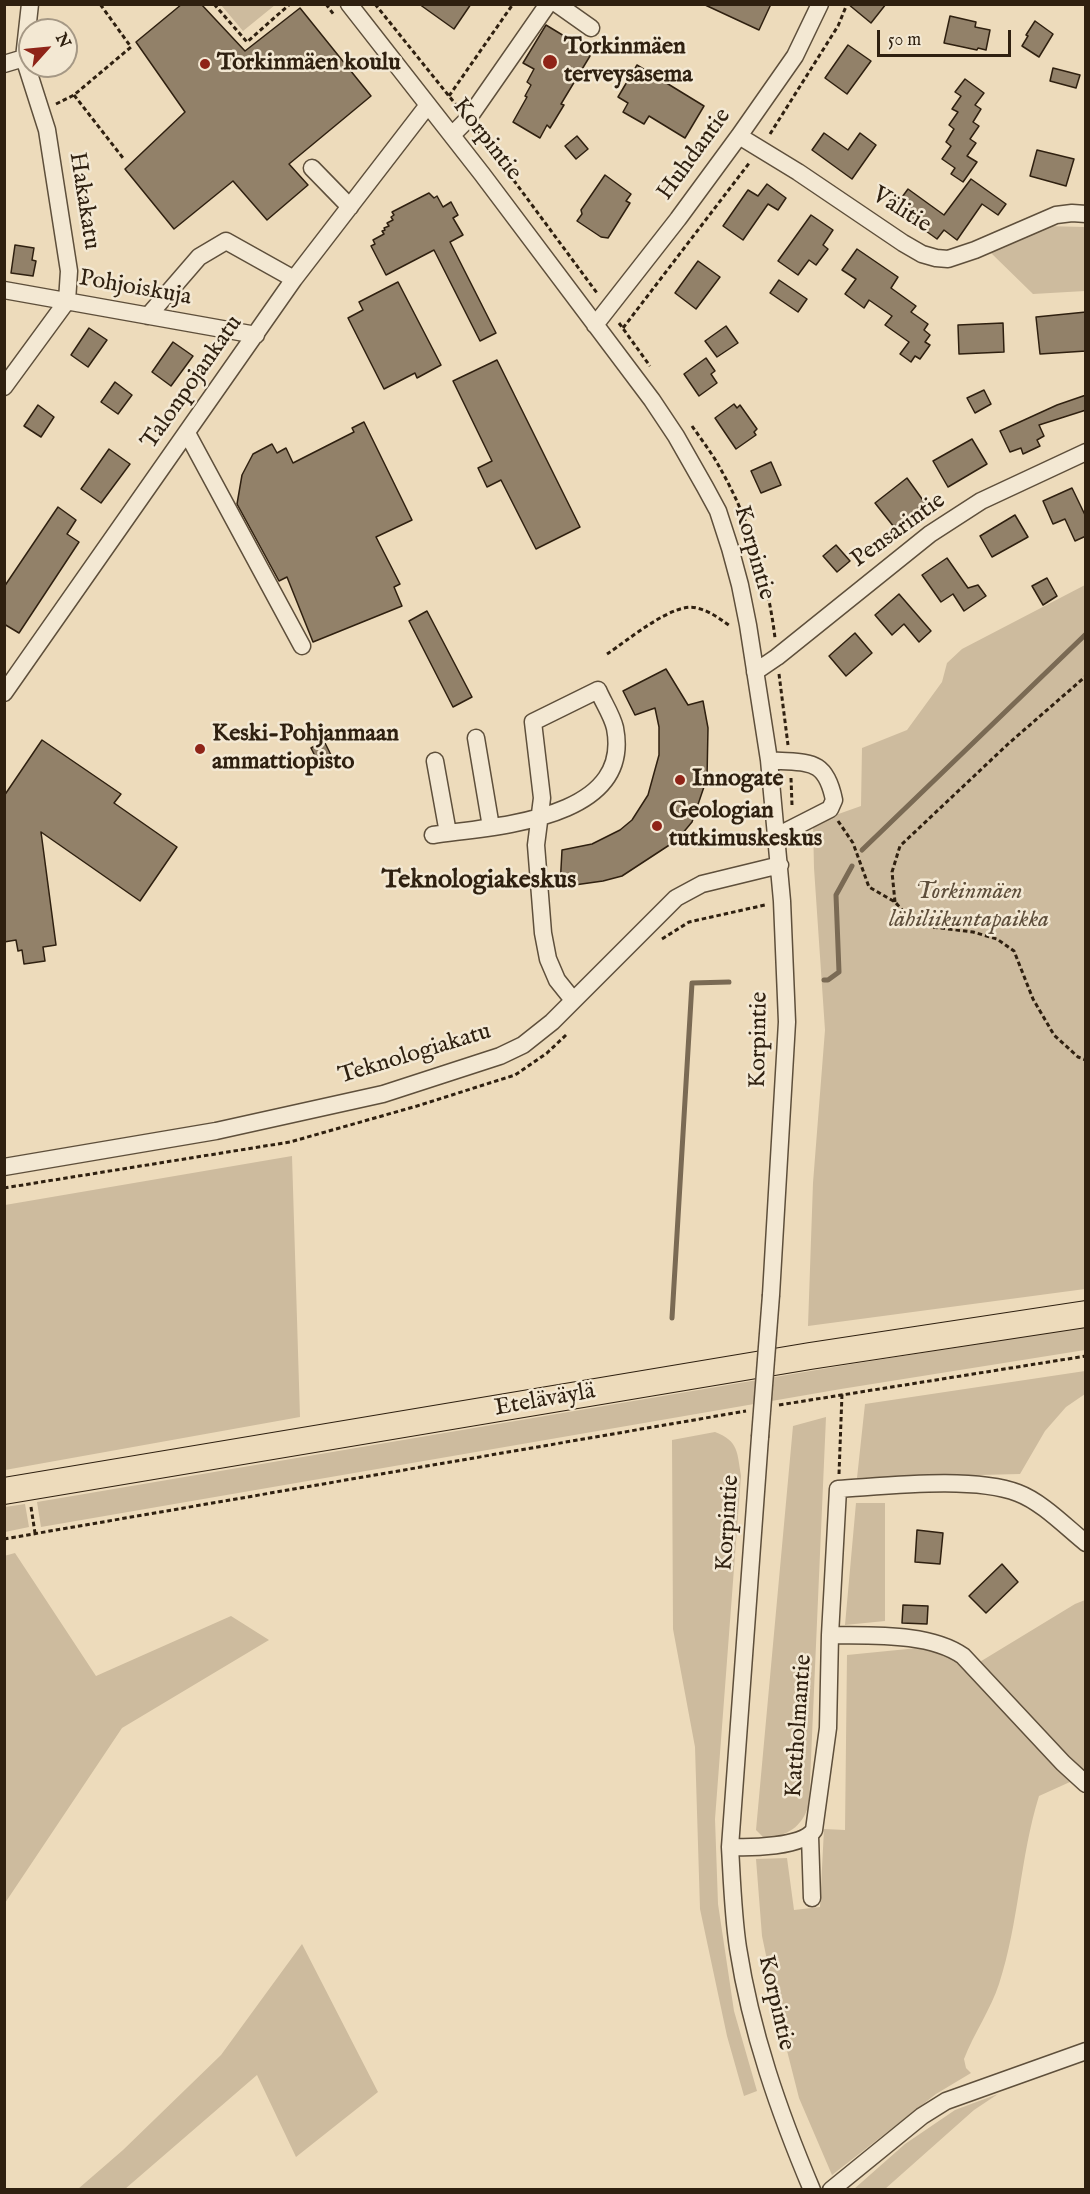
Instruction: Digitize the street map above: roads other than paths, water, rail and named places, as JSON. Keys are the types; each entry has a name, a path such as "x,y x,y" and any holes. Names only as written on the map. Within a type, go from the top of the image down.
{"highway":[{"name":"Eteläväylä","path":"16,1490 810,1356 1086,1314"}],"street":[{"name":"Korpintie","path":"348,4 452,135 676,436 718,511 740,585 769,760 780,866 787,1022 771,1295 730,1847 738,1948 754,2024 785,2125 812,2190"},
{"path":"452,135 468,118 548,4"},
{"path":"557,4 591,28"},
{"name":"Huhdantie","path":"595,325 739,136 795,56 820,4"},
{"name":"Hakakatu","path":"31,78 48,130 69,271 67,301"},
{"name":"Talonpojankatu","path":"4,693 294,279 428,105"},
{"name":"Välitie","path":"739,136 761,148 903,243 922,254 936,258 948,259 975,250 1056,214 1086,214"},
{"path":"312,168 350,207"},
{"path":"148,316 199,257 226,241 294,279"},
{"name":"Pohjoiskuja","path":"4,290 256,335"},
{"path":"4,387 67,301"},
{"path":"187,433 302,646"},
{"name":"Pensarintie","path":"755,672 777,657 930,534 981,501 1086,452"},
{"path":"435,761 440,834 539,819 562,810 596,790 610,770 616,751 615,725 598,690 533,722 542,798 539,819 536,845 543,933 548,959 557,980 573,1000"},
{"path":"476,738 490,827"},
{"path":"769,760 815,765 825,772 834,800 830,809 777,836"},
{"name":"Teknologiakatu","path":"4,1167 216,1131 383,1094 500,1056 523,1045 552,1022 676,898 702,884 780,866"},
{"path":"830,1635 838,1489 905,1485 995,1487 1020,1494 1048,1512 1086,1543"},
{"name":"Kattholmantie","path":"812,1898 810,1836 817,1820 828,1728 830,1635 900,1637 934,1642 954,1649 1086,1784"},
{"path":"730,1847 747,1848 783,1843 810,1836"},
{"path":"831,2190 922,2116 946,2101 1086,2051"}],"waterway":[{"path":"862,850 1086,634"},
{"path":"824,980 828,980 839,972 836,895 852,866"},
{"path":"672,1318 692,983 729,982"}],"place":[{"name":"Torkinmäen terveysasema","path":"550,62"},
{"name":"Torkinmäen koulu","path":"205,64"},
{"name":"Keski-Pohjanmaan ammattiopisto","path":"200,749"},
{"name":"Innogate","path":"680,780"},
{"name":"Geologian tutkimuskeskus","path":"657,826"}],"district":[{"name":"Teknologiakeskus","path":"479,882"}],"park label":[{"name":"Torkinmäen lähiliikuntapaikka","path":"969,907"}]}
